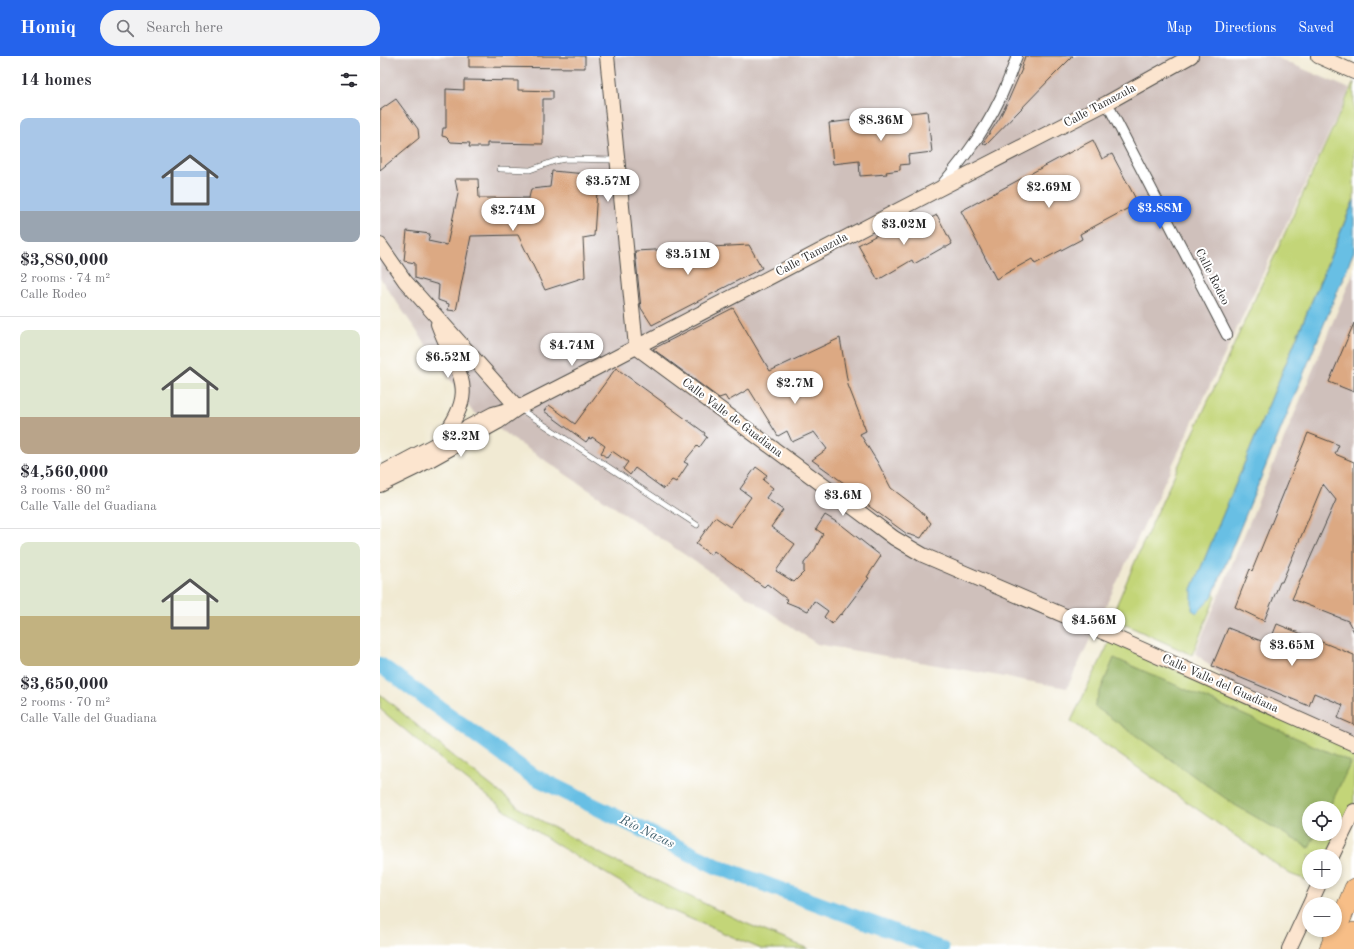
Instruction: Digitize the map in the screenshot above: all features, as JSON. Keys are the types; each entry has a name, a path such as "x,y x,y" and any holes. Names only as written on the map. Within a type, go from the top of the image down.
{"highway":[{"path":"1329,949 1354,888"},
{"path":"1347,949 1354,932"}],"main road":[{"path":"607,56 636,347"},
{"name":"Calle Tamazula","path":"383,478 417,467 498,422 518,408 1107,103 1191,56"},
{"path":"1318,56 1354,72"},
{"path":"380,245 405,281 518,408"},
{"path":"434,314 459,371 463,389 462,400 456,417 437,445"},
{"name":"Calle Valle de Guadiana","path":"636,347 894,538 923,555 1086,624"},
{"name":"Calle Tamazula","path":"383,478 437,445 493,414 518,408"},
{"name":"Calle Valle del Guadiana","path":"1086,624 1354,744"},
{"path":"1335,849 1354,811"},
{"path":"1290,947 1302,920"}],"street":[{"path":"937,190 959,165 979,137 994,112 1006,86 1017,56"},
{"name":"Calle Rodeo","path":"1107,103 1227,335"}],"lane":[{"path":"500,169 530,170 565,159 617,160"},
{"path":"518,408 697,525"}],"shaded area":[{"path":"380,56 1273,56 1350,89 1067,688 817,644 472,411 380,278"},
{"path":"1354,271 1354,790 1195,653"}],"green space":[{"path":"1354,82 1354,199 1198,575 1216,596 1192,655 1111,618 1140,550"},
{"path":"1110,641 1354,748 1354,803 1342,828 1342,801 1302,801 1302,841 1336,841 1332,849 1302,849 1302,878 1290,874 1071,721"},
{"path":"1114,658 1351,762 1332,801 1302,801 1302,841 1312,841 1309,848 1235,805 1094,706"},
{"path":"380,694 447,751 522,810 605,856 745,923 809,949 761,949 663,907 559,846 506,811 380,709"}],"water":[{"path":"1354,200 1354,251 1212,597 1197,613 1192,610 1192,589"}],"building":[{"path":"469,56 585,56 585,68 469,67"},
{"path":"1025,56 1073,56 986,145 983,143 999,119 1008,101 1022,69"},
{"path":"464,80 518,81 518,90 553,91 553,99 543,99 543,144 487,143 487,147 469,147 470,143 451,142 446,137 442,136 443,128 446,128 446,89 464,90"},
{"path":"396,99 418,129 419,138 380,170 380,110"},
{"path":"927,111 932,152 908,155 909,164 900,165 900,170 886,172 887,174 860,176 859,161 833,164 829,123"},
{"path":"1093,140 1102,159 1112,154 1138,203 1080,234 1082,239 1035,264 1032,259 996,279 961,211"},
{"path":"552,171 598,175 594,236 583,238 585,277 545,290 518,235 471,236 456,311 448,310 449,304 438,300 439,285 415,278 415,263 404,261 407,231 430,234 428,241 447,245 458,194 455,179 478,179 479,198 529,198 531,189 550,187"},
{"path":"937,215 952,244 914,264 912,260 878,280 858,245 894,226 899,234"},
{"path":"749,245 762,268 652,325 641,308 635,251"},
{"path":"733,308 770,371 840,338 848,385 866,431 860,434 891,488 920,510 931,523 921,538 907,534 859,499 862,496 812,460 827,449 814,432 792,442 787,431 778,436 749,389 728,401 725,396 719,398 653,349"},
{"path":"1354,323 1354,392 1329,382"},
{"path":"616,368 705,433 704,435 707,437 699,448 697,446 684,462 688,464 676,482 672,480 664,489 635,468 630,475 623,469 628,462 612,451 607,458 601,453 605,446 592,437 586,442 544,411 549,405 575,424"},
{"path":"1308,433 1339,445 1335,454 1354,462 1354,632 1348,621 1292,599 1336,500 1323,484 1264,621 1235,607 1250,569 1252,571"},
{"path":"756,467 767,475 763,480 773,488 766,498 783,510 771,527 795,544 776,571 794,582 804,572 804,563 816,548 823,534 816,529 825,515 843,526 881,556 867,577 869,578 841,615 840,614 832,624 824,617 828,611 814,601 808,611 786,602 788,600 767,584 764,587 714,551 711,555 696,544 715,517 730,527 751,497 740,489"},
{"path":"1277,624 1354,655 1354,725 1338,718 1343,705 1314,693 1309,706 1212,666 1228,628 1269,644"}],"waterway":[{"name":"Río Nazas","path":"380,665 531,775 716,866 941,949"}]}
